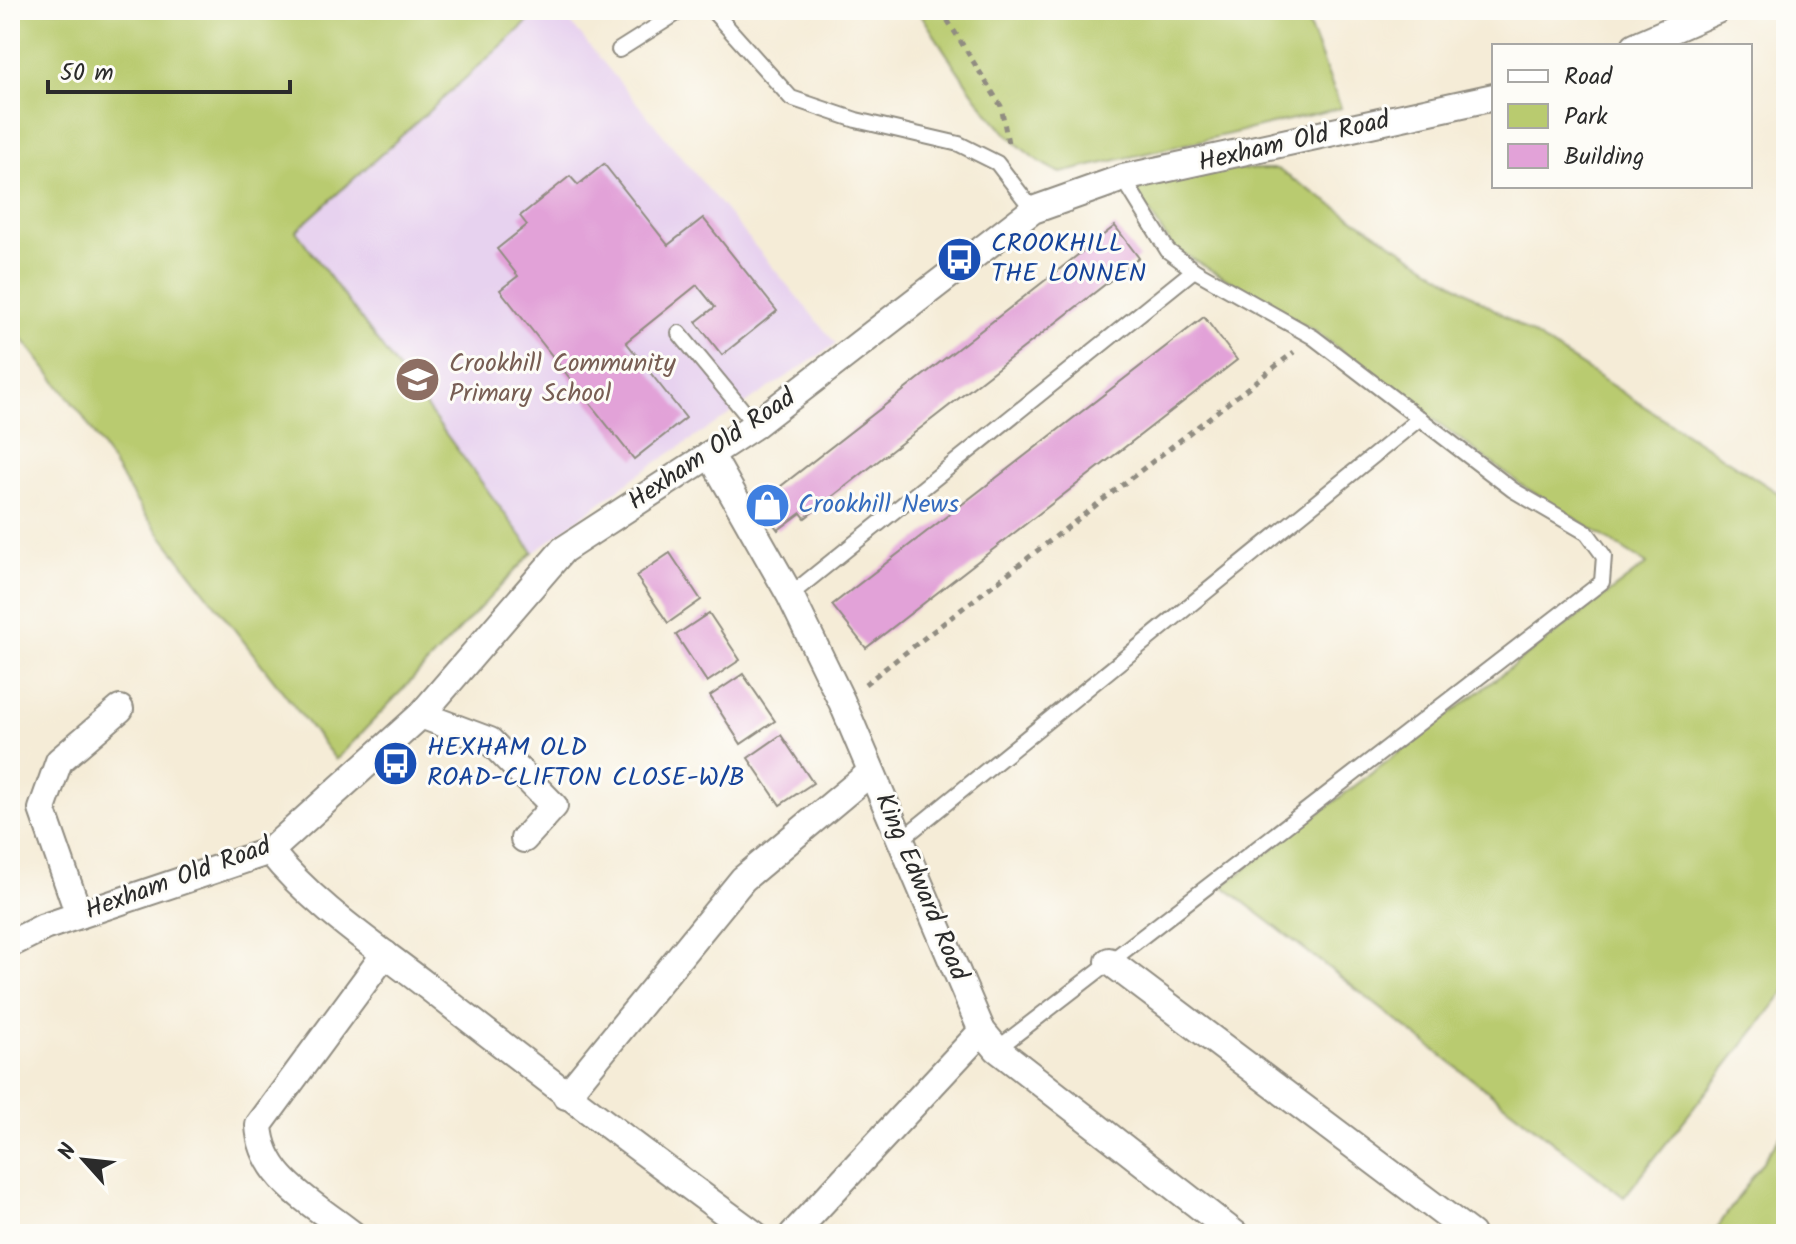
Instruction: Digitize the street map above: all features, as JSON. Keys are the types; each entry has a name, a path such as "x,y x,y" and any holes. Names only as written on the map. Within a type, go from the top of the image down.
{"street":[{"path":"1640,44 1717,10"},
{"name":"Hexham Old Road","path":"10,944 44,927 270,851 421,715 563,550 755,425 1033,210 1123,178 1492,97"},
{"name":"King Edward Road","path":"710,454 790,595 842,702 990,1040 1235,1234"},
{"path":"79,915 42,809 59,761 120,709"},
{"path":"421,715 490,741 554,806 524,839"},
{"path":"566,1096 743,879 871,772"},
{"path":"270,851 289,875 385,954 566,1096 754,1234"},
{"path":"352,1234 271,1170 260,1148 259,1125 385,954"},
{"path":"1109,961 1471,1234"},
{"path":"793,1234 990,1040"}],"lane":[{"path":"619,50 682,10"},
{"path":"712,10 791,98 856,120 959,144 997,163 1033,210"},
{"path":"990,1040 1109,961 1602,582 1604,556 1587,533 1513,490 1313,337 1194,270 1168,251 1123,178"},
{"path":"790,595 1194,270"},
{"path":"679,333 755,425"},
{"path":"902,839 1420,418"}],"path":[{"path":"941,10 1001,106 1008,146"},
{"path":"842,702 1313,337"}],"shaded area":[{"name":"Crookhill Community Primary School","path":"10,10 560,10 836,344 636,476 533,553 336,760 143,512 82,415 10,323"}],"green space":[{"name":"Crookhill Community Primary School","path":"10,10 541,10 296,231 533,552 336,760 143,512 82,415 10,323"},
{"path":"918,10 1303,10 1341,108 1061,173 1039,161 998,124"},
{"path":"1202,169 1277,169 1786,498 1786,990 1624,1197 1223,886 1647,564 1520,484 1316,332 1172,247 1131,183"},
{"path":"1786,1128 1786,1234 1713,1234"}],"building":[{"path":"604,164 668,245 703,218 777,311 722,355 696,322 715,307 697,285 626,342 686,418 634,459 500,290 518,276 497,249 527,225 520,216 570,176 578,185"},
{"path":"1115,226 1139,258 805,518 801,513 778,530 758,504"},
{"path":"1204,317 1237,360 866,648 832,605"},
{"path":"670,553 701,600 668,623 636,576"},
{"path":"709,613 740,660 707,682 676,635"},
{"path":"743,674 775,721 741,744 710,696"},
{"path":"781,735 813,783 780,805 748,758"}],"place":[{"name":"CROOKHILL THE LONNEN","path":"960,259"},
{"name":"Crookhill Community Primary School","path":"418,379"},
{"name":"Crookhill News","path":"767,505"},
{"name":"HEXHAM OLD ROAD-CLIFTON CLOSE-W/B","path":"396,763"}]}
